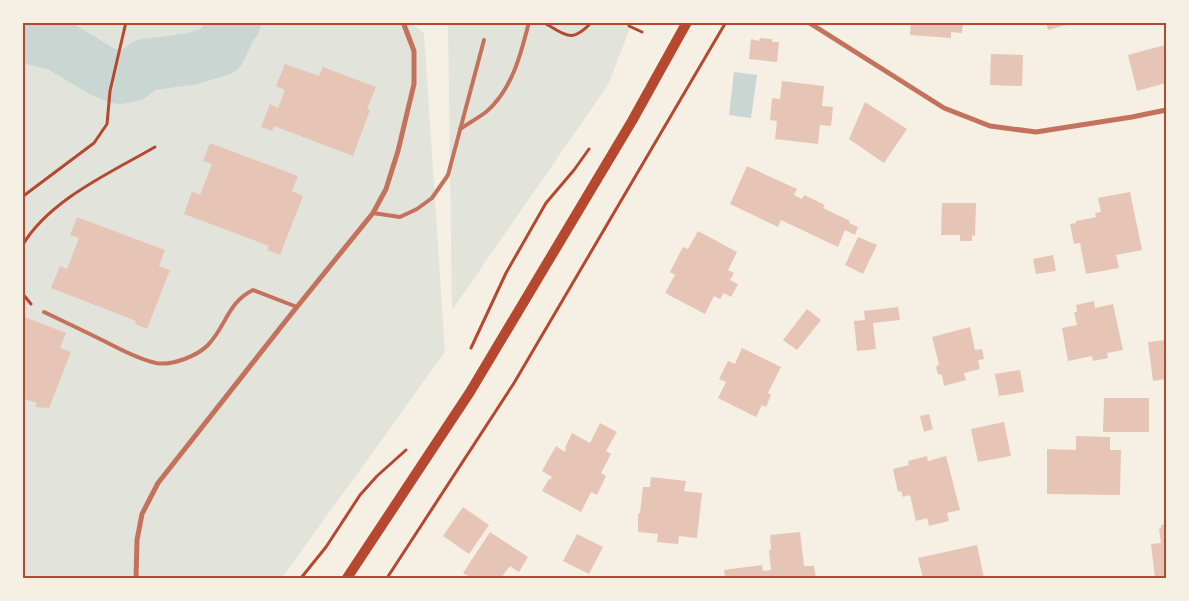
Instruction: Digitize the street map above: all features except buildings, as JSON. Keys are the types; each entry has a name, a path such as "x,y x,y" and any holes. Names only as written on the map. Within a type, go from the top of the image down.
{"main road":[{"path":"347,578 470,392 627,129 687,22"}],"street":[{"path":"136,578 136,540 142,514 158,483 373,213 388,182 398,151 414,84 414,51 403,22"},
{"path":"808,22 944,108 990,126 1036,132 1166,110"}],"lane":[{"path":"460,129 487,111 506,88 521,52 529,22"},
{"path":"373,213 400,217 417,209 432,198 448,175 484,40"},
{"path":"44,312 132,355 158,364 186,360 207,345 224,323 235,302 253,290 298,307"}],"path":[{"path":"22,197 94,143 106,124 110,91 126,22"},
{"path":"543,22 568,36 580,34 592,22"},
{"path":"629,22 628,26 642,32"},
{"path":"387,578 514,383 726,22"},
{"path":"22,246 46,218 71,196 155,146"},
{"path":"468,352 506,273 546,203 589,149"},
{"path":"301,578 326,547 360,495 411,444"}],"shaded area":[{"path":"410,22 424,33 445,352 282,578 23,578 22,23"},
{"path":"448,23 632,23 608,85 452,310"},
{"path":"734,72 757,75 751,118 729,115"}],"waterway":[{"path":"22,36 58,45 103,72 119,78 131,76 145,65 191,59 220,50 232,24 235,22"}]}
